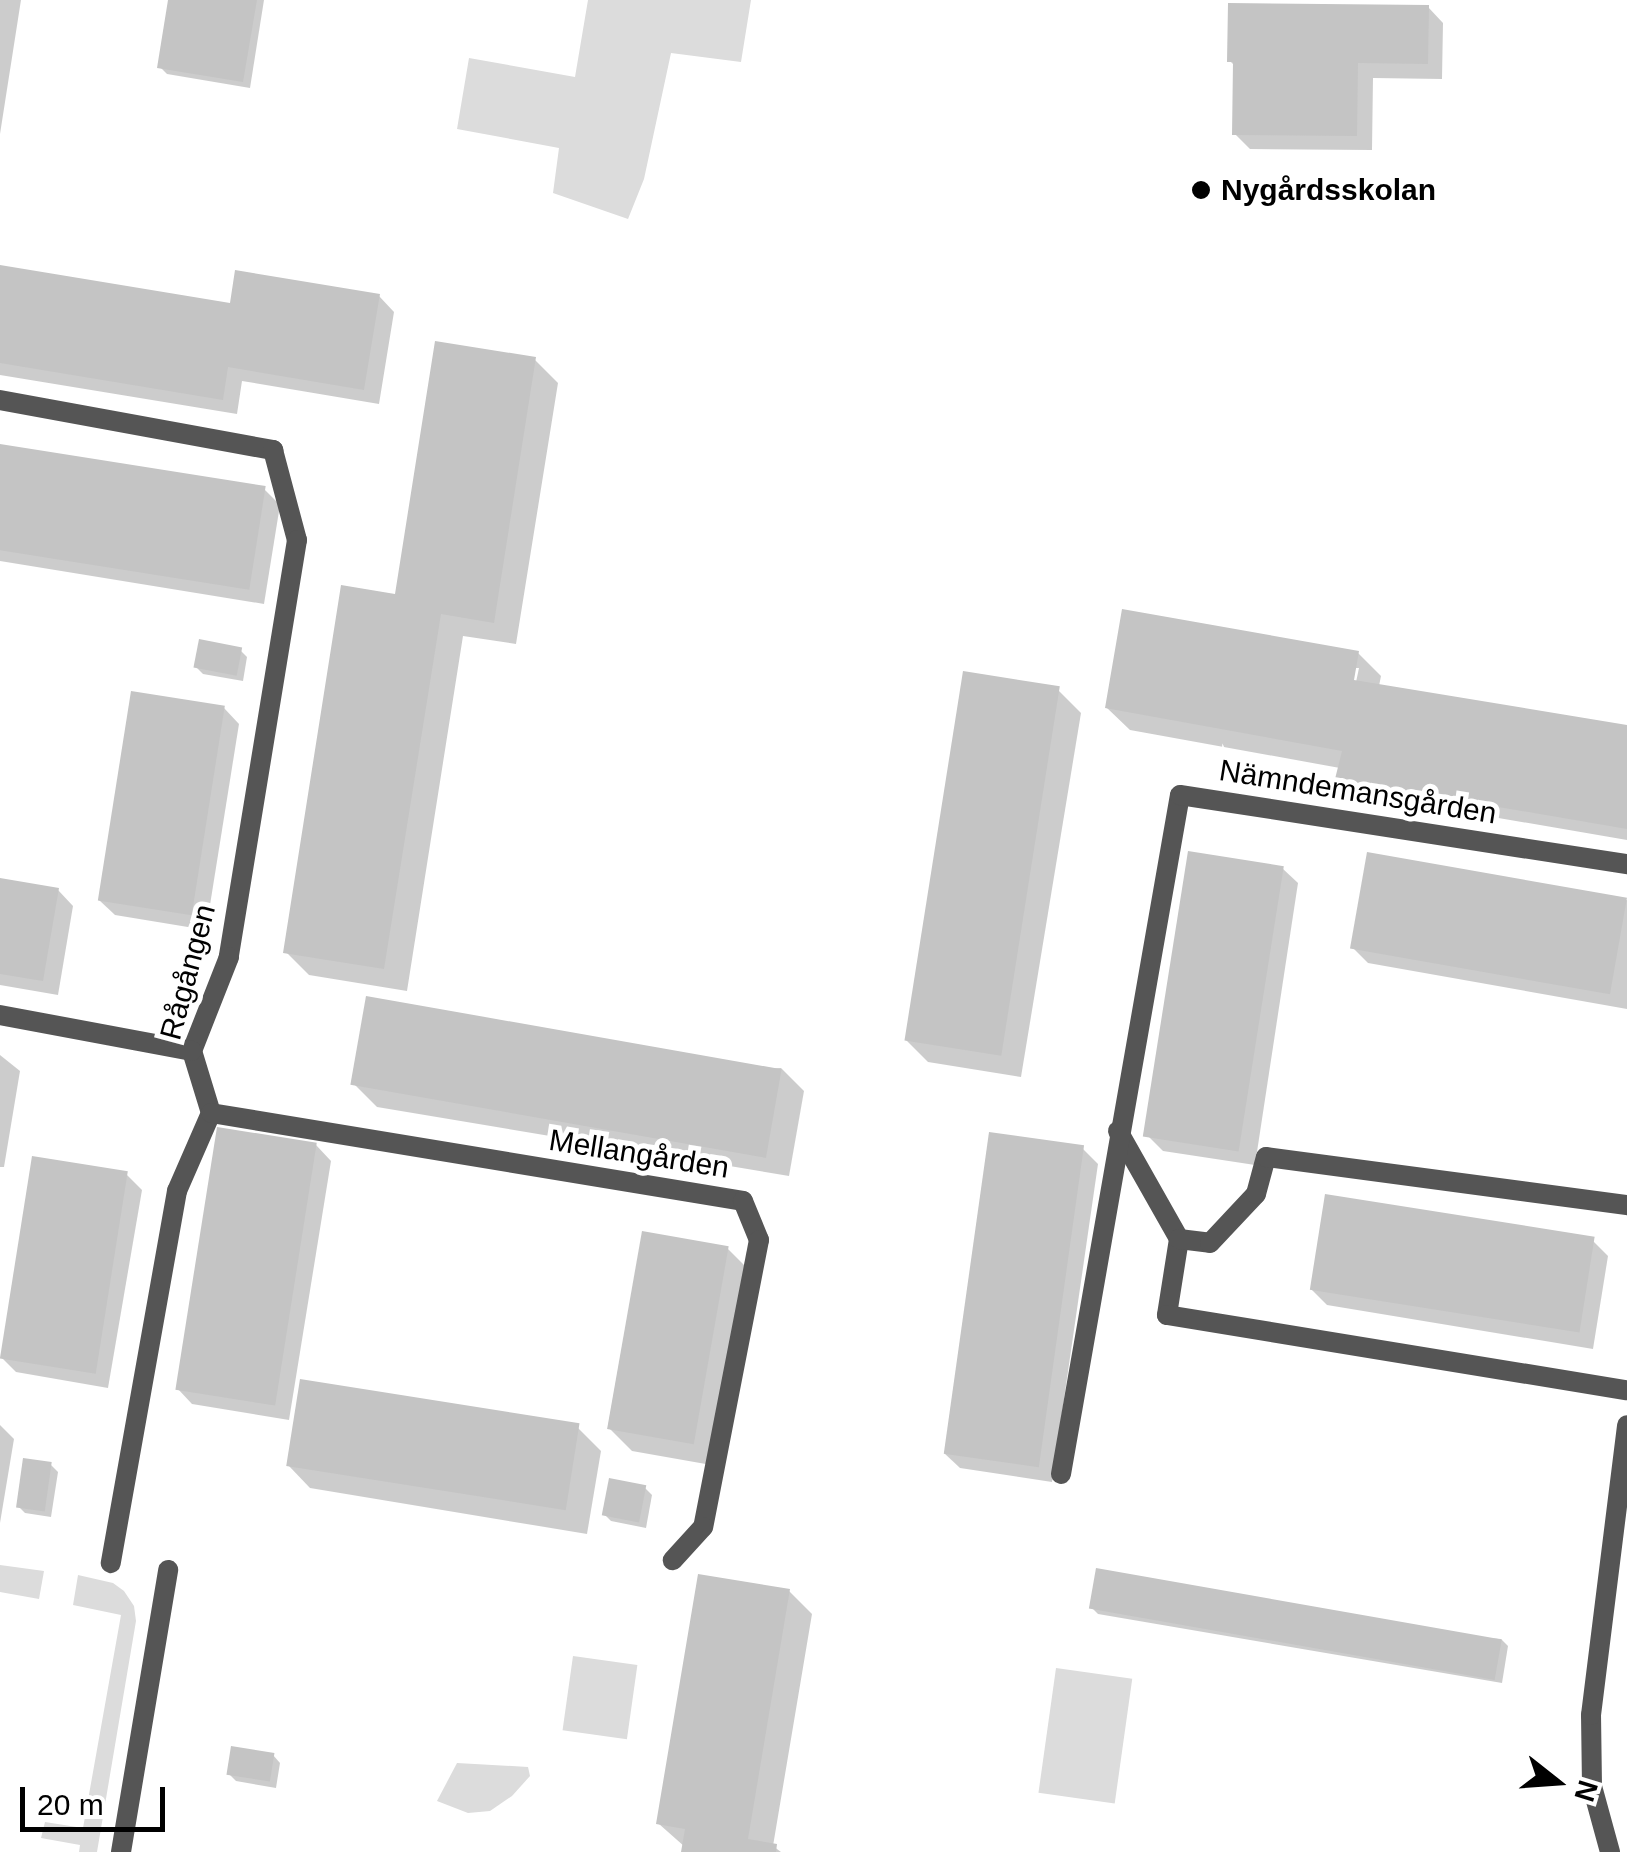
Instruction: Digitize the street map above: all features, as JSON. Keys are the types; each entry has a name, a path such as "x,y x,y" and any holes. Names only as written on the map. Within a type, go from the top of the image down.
{"street":[{"name":"Rågången","path":"0,400 273,450 297,540 229,957 192,1051 211,1113"},
{"name":"Nämndemansgården","path":"1061,1474 1118,1131 1180,795 1627,864"},
{"path":"0,1016 192,1051"},
{"path":"111,1564 176,1191 211,1113"},
{"name":"Mellangården","path":"211,1113 743,1201 759,1240 704,1527 673,1560"},
{"path":"1118,1131 1179,1239 1167,1315 1627,1390"},
{"path":"1179,1239 1210,1243 1256,1194 1266,1158 1627,1206"},
{"path":"1610,1852 1592,1786 1591,1715 1627,1424"},
{"path":"120,1852 168,1570"}],"shaded area":[{"path":"588,0 751,0 741,62 671,53 644,179 628,219 553,193 559,148 457,129 469,58 575,77"},
{"path":"0,1565 44,1571 39,1599 0,1592"},
{"path":"78,1575 113,1583 124,1591 134,1606 136,1621 97,1852 79,1852 80,1845 41,1838 45,1822 83,1828 121,1615 73,1605"},
{"path":"573,1656 637,1665 627,1739 563,1730"},
{"path":"1056,1668 1132,1679 1115,1803 1038,1793"},
{"path":"457,1763 528,1767 530,1776 512,1796 490,1811 468,1813 437,1801"}],"building":[{"path":"168,0 257,0 243,82 157,68"},
{"path":"1228,3 1429,5 1428,64 1358,63 1357,136 1232,135 1233,62 1227,62"},
{"path":"0,265 230,303 235,270 380,294 364,390 228,367 223,400 0,363"},
{"path":"435,341 536,357 494,623 441,614 384,969 283,953 341,585 395,594"},
{"path":"0,444 266,486 249,590 0,550"},
{"path":"1122,609 1359,651 1354,680 1627,725 1627,829 1335,779 1342,751 1105,708"},
{"path":"199,639 242,647 237,676 193,667"},
{"path":"963,671 1060,686 1001,1056 904,1040"},
{"path":"131,691 225,706 192,915 98,900"},
{"path":"1188,851 1284,866 1239,1152 1143,1136"},
{"path":"1367,852 1627,898 1610,994 1350,949"},
{"path":"0,878 59,888 43,981 0,974"},
{"path":"366,996 782,1069 766,1158 350,1085"},
{"path":"217,1127 317,1143 275,1406 175,1390"},
{"path":"989,1132 1084,1145 1039,1467 944,1454"},
{"path":"32,1156 128,1171 96,1374 0,1358"},
{"path":"1325,1194 1595,1237 1579,1333 1310,1290"},
{"path":"642,1231 729,1246 694,1444 607,1429"},
{"path":"300,1379 580,1423 566,1510 286,1466"},
{"path":"23,1458 52,1462 45,1512 16,1508"},
{"path":"609,1478 646,1485 639,1523 602,1515"},
{"path":"1096,1568 1502,1640 1495,1680 1089,1608"},
{"path":"698,1574 790,1589 748,1839 777,1844 776,1852 681,1852 685,1829 656,1824"},
{"path":"231,1746 274,1753 270,1782 226,1775"}],"place":[{"name":"Nygårdsskolan","path":"1201,190"}]}
